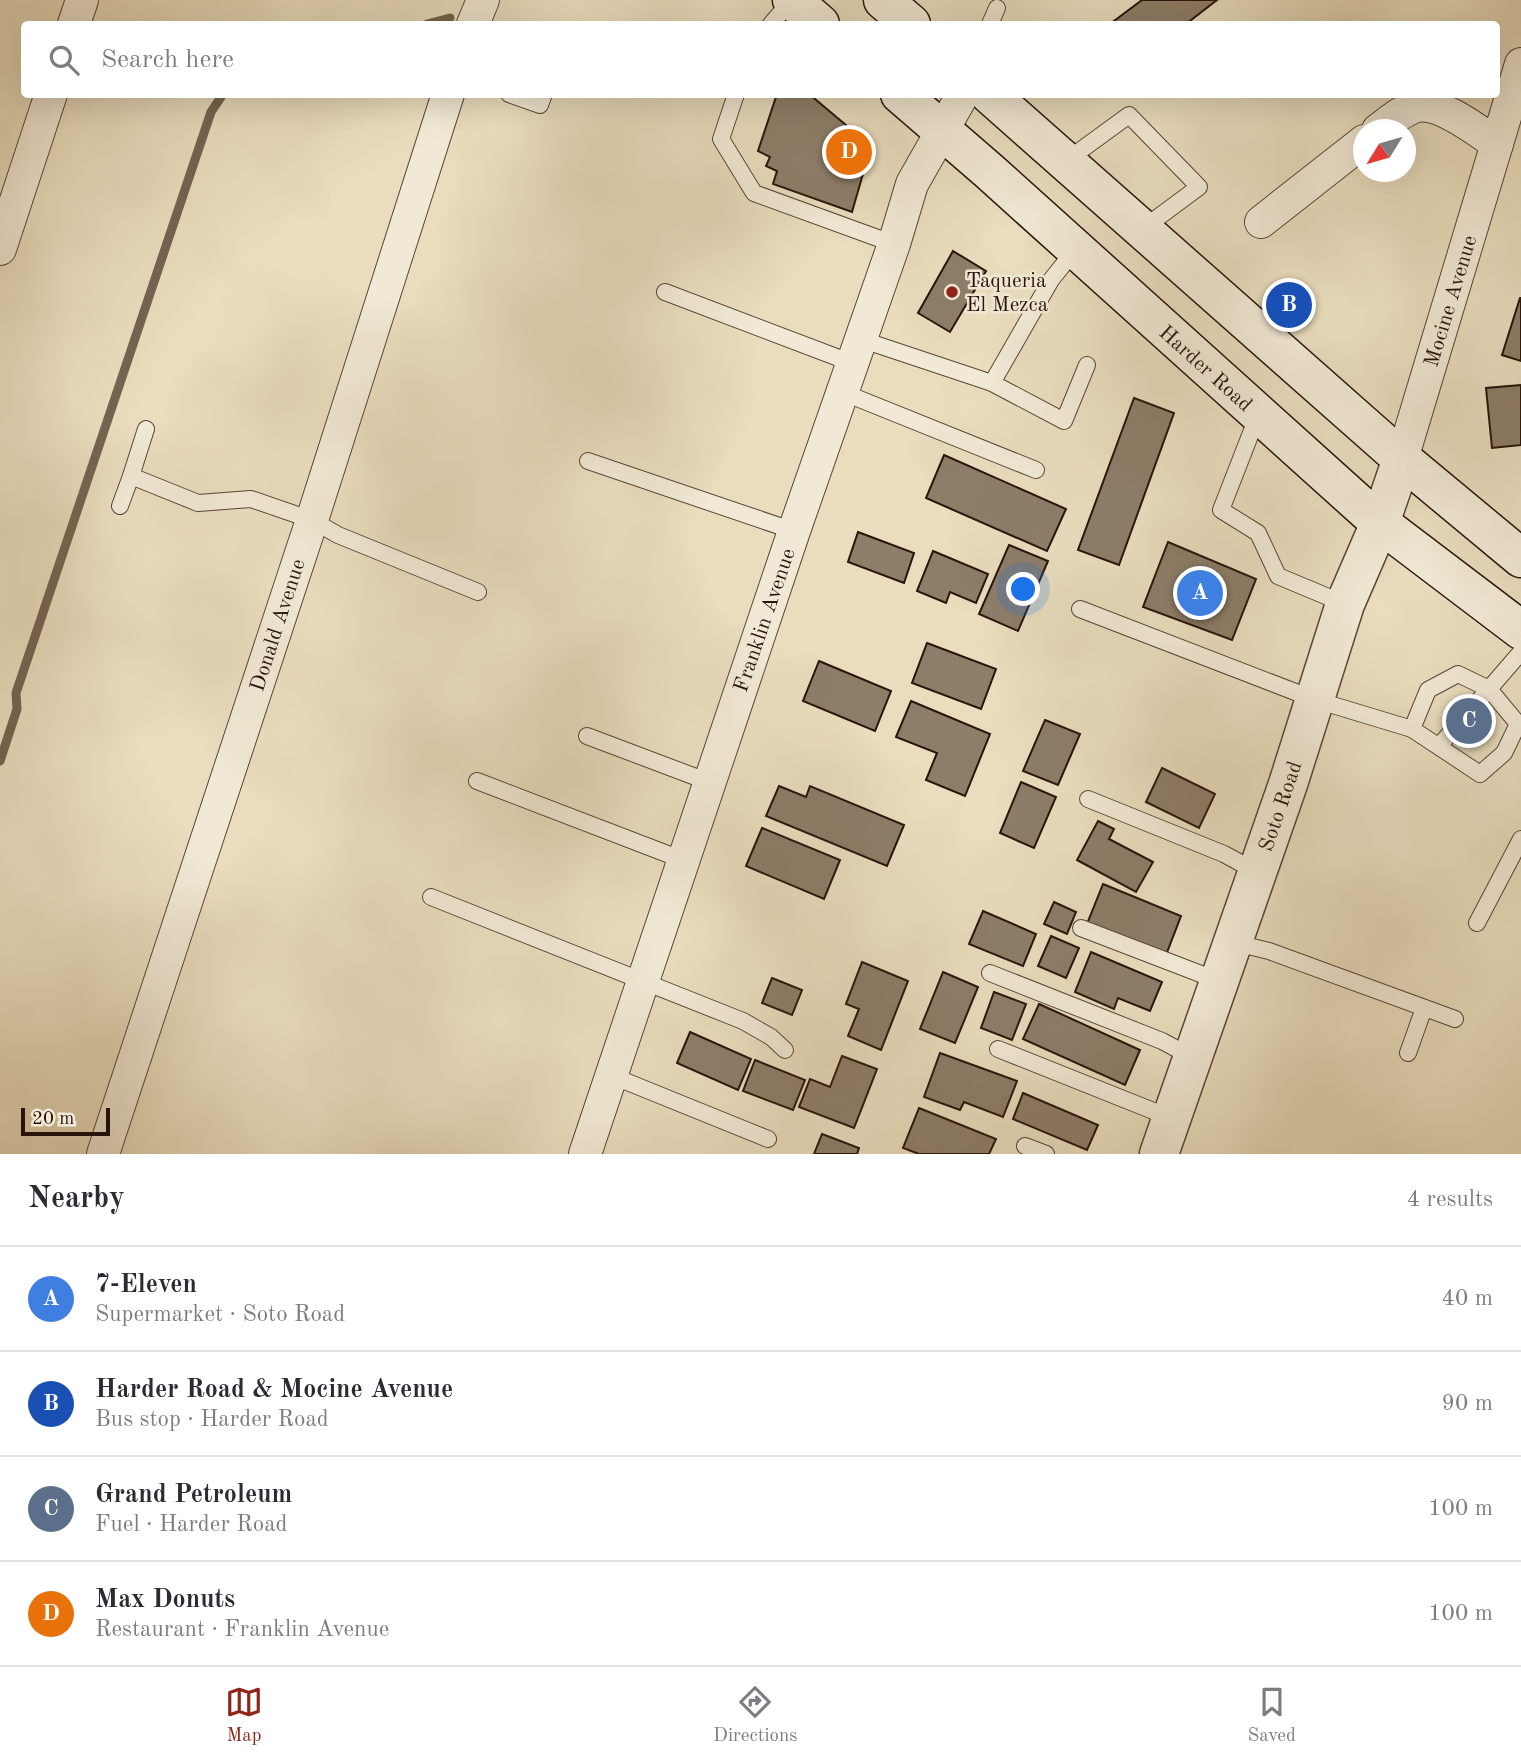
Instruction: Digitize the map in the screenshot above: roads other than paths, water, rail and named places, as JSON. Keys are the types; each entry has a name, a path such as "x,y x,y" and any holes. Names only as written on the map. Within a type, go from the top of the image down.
{"main road":[{"path":"792,0 816,21"},
{"path":"883,0 908,21"},
{"name":"Harder Road","path":"905,98 1380,523 1521,630"},
{"path":"993,98 1402,459 1521,558"},
{"name":"Soto Road","path":"1159,1154 1316,700 1345,604 1380,523 1402,459"}],"street":[{"path":"75,21 82,0"},
{"path":"474,21 483,0"},
{"name":"Mocine Avenue","path":"1402,459 1521,64"},
{"path":"0,249 50,98"},
{"name":"Donald Avenue","path":"103,1154 312,520 447,98"},
{"name":"Franklin Avenue","path":"585,1154 794,531 894,244 912,184 960,98"},
{"path":"1392,119 1419,106 1438,108 1497,144"},
{"path":"1261,222 1353,149"}],"lane":[{"path":"774,21 792,0"},
{"path":"991,21 997,8"},
{"path":"520,98 540,105 543,98"},
{"path":"735,98 721,139 754,192 894,244"},
{"path":"1064,162 1129,115 1199,187 1141,230"},
{"path":"992,383 1051,280 1075,250"},
{"path":"665,292 851,365 1036,470"},
{"path":"851,365 992,383 1064,421 1087,365"},
{"path":"1258,415 1221,510 1258,533 1278,576 1345,604"},
{"path":"120,506 146,429"},
{"path":"588,461 794,531"},
{"path":"131,476 198,503 251,499 312,520 338,535 478,592"},
{"path":"1080,609 1316,700 1412,729 1480,774 1504,753 1518,724 1489,689 1458,674 1428,690 1412,729"},
{"path":"1439,746 1521,652"},
{"path":"587,736 709,782"},
{"path":"477,781 683,860"},
{"path":"1088,799 1224,854 1257,872"},
{"path":"1477,923 1521,839"},
{"path":"431,897 743,1021 771,1037 785,1050"},
{"path":"1081,928 1219,981"},
{"path":"1233,942 1269,951 1455,1019"},
{"path":"990,973 1162,1041 1192,1057"},
{"path":"1408,1054 1424,1008"},
{"path":"998,1049 1171,1118"},
{"path":"610,1075 768,1139"},
{"path":"1025,1146 1046,1154"}],"waterway":[{"path":"438,21 450,18"},
{"path":"0,761 17,709 16,693 211,112 220,98"}],"place":[{"name":"Max Donuts","path":"849,152"},
{"name":"Taqueria El Mezca","path":"952,292"},
{"name":"Harder Road & Mocine Avenue","path":"1289,305"},
{"name":"7-Eleven","path":"1200,593"},
{"name":"Grand Petroleum","path":"1469,721"}]}
